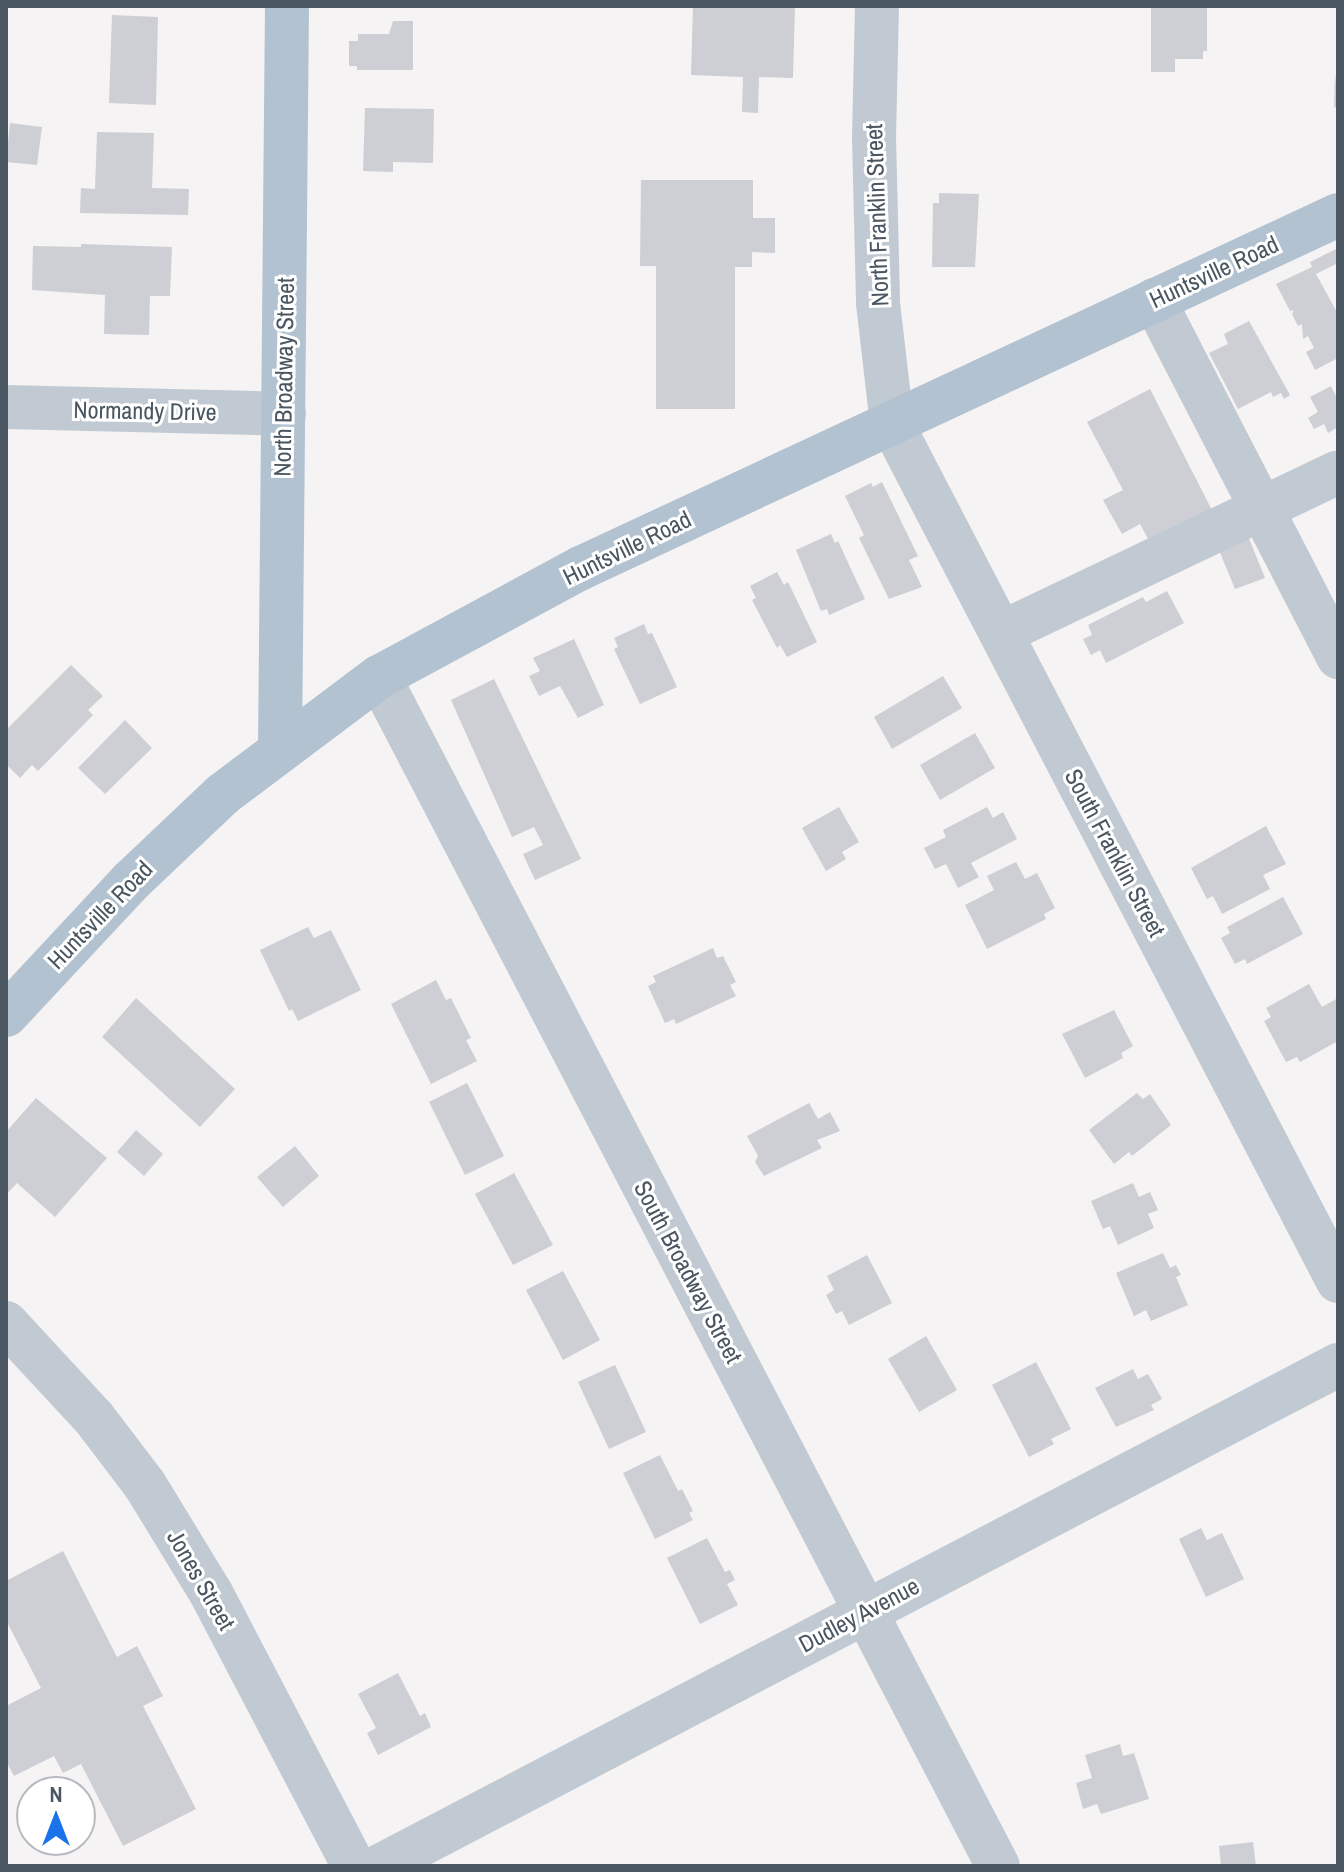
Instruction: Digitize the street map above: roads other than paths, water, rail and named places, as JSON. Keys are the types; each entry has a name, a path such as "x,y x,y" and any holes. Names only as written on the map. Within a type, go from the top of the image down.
{"main road":[{"name":"North Broadway Street","path":"280,749 287,6"},
{"name":"Huntsville Road","path":"6,1015 130,882 223,794 379,677 581,568 1338,215"}],"street":[{"name":"North Franklin Street","path":"877,6 874,137 878,303 892,424"},
{"path":"1154,300 1338,657"},
{"name":"Normandy Drive","path":"6,407 284,414"},
{"name":"South Franklin Street","path":"892,424 1338,1281"},
{"path":"1001,633 1338,472"},
{"name":"South Broadway Street","path":"379,677 998,1866"},
{"name":"Jones Street","path":"6,1323 94,1418 145,1485 211,1593 354,1866"},
{"name":"Dudley Avenue","path":"380,1866 1338,1365"}]}
